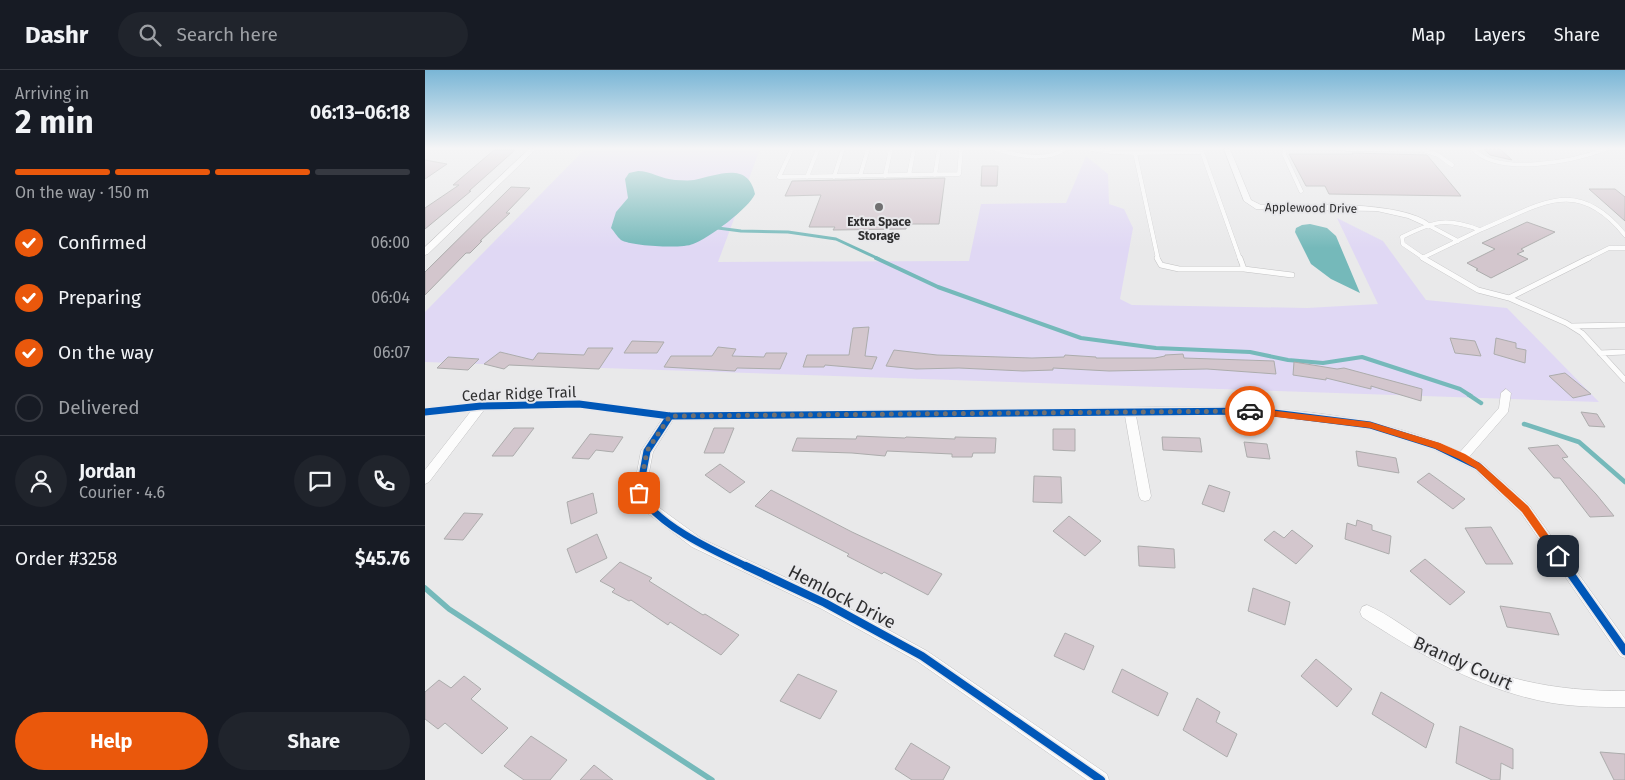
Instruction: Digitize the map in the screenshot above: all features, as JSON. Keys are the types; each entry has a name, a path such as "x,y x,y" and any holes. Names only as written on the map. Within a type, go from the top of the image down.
{"street":[{"path":"425,252 498,182"},
{"name":"Applewood Drive","path":"1241,182 1248,200 1259,207 1377,208 1410,216 1428,225"},
{"path":"1462,457 1504,409 1506,393"},
{"name":"Cedar Ridge Trail","path":"425,412 481,406 579,404 670,416 1258,411 1360,424 1437,446 1478,466 1525,509 1625,650"},
{"path":"425,480 481,406"},
{"path":"1130,412 1145,496"},
{"name":"Hemlock Drive","path":"670,416 647,451 639,493 646,505 697,543 825,603 921,656 1101,780"},
{"name":"Brandy Court","path":"1367,612 1411,642 1486,678 1523,690 1553,696 1580,699 1625,699"}],"lane":[{"path":"1141,182 1158,261 1161,265 1179,269 1244,269 1292,275"},
{"path":"1215,182 1244,269"},
{"path":"1297,182 1301,191"},
{"path":"1422,258 1481,230 1555,198 1563,197 1583,201 1596,208 1625,235"},
{"path":"1481,230 1451,220 1441,220 1402,237 1403,244 1422,258 1477,290 1509,298 1571,326 1582,333 1625,380"},
{"path":"1428,225 1459,241"},
{"path":"1509,298 1609,248 1625,248"},
{"path":"1571,326 1625,325"},
{"path":"1600,353 1625,352"}],"shaded area":[{"path":"552,182 748,182 718,262 969,261 981,204 1066,203 1075,182 1108,182 1109,204 1124,209 1133,228 1120,299 1132,305 1307,308 1378,304 1337,218 1383,241 1426,300 1507,308 1599,402 425,362 425,312"}],"water":[{"path":"625,182 750,182 755,194 745,207 700,241 687,246 668,247 635,244 621,240 618,237 611,228 616,212 628,198"},
{"path":"1310,224 1327,228 1336,236 1360,293 1331,279 1311,264 1295,232 1296,228"}],"building":[{"path":"456,182 479,182 425,229 425,208 459,185 453,185"},
{"name":"Extra Space Storage","path":"791,182 944,182 939,224 907,224 906,229 833,230 835,227 809,227 821,195 785,196"},
{"path":"981,182 997,182 997,186 981,186"},
{"path":"1304,182 1450,182 1461,196 1329,194 1325,186 1306,186"},
{"path":"511,187 530,188 506,213 510,213 470,253 466,253 425,295 425,272"},
{"path":"1589,189 1615,189 1625,197 1625,221"},
{"path":"1527,222 1555,232 1521,249 1524,251 1517,254 1528,259 1491,278 1467,263 1495,249 1482,243"},
{"path":"869,327 865,356 877,357 872,369 825,365 824,367 803,367 807,355 849,355 853,328"},
{"path":"1450,338 1475,341 1481,356 1455,353"},
{"path":"1496,338 1516,343 1516,348 1526,350 1525,363 1494,354"},
{"path":"632,341 664,342 657,353 624,353"},
{"path":"718,347 736,349 732,356 764,357 766,353 787,353 780,369 737,368 735,371 664,367 671,356 712,356"},
{"path":"588,348 613,348 599,369 509,365 504,369 484,364 500,352 533,360 538,353 584,355"},
{"path":"894,350 937,355 1032,358 1064,357 1065,355 1096,358 1155,358 1165,355 1183,354 1184,358 1274,361 1276,374 1207,369 1109,371 1053,368 1053,370 1023,371 959,368 916,369 886,366"},
{"path":"448,357 479,359 468,370 437,368"},
{"path":"1294,362 1337,369 1344,368 1422,389 1421,401 1371,386 1371,389 1326,378 1326,380 1293,375"},
{"path":"1565,373 1591,394 1573,398 1549,376"},
{"path":"1581,412 1597,414 1605,427 1589,426"},
{"path":"514,428 534,428 513,456 492,456"},
{"path":"714,428 734,428 724,453 704,453"},
{"path":"1053,429 1075,429 1075,451 1053,450"},
{"path":"590,434 623,437 613,452 596,450 589,459 572,458"},
{"path":"857,436 955,439 955,437 996,438 995,453 973,453 972,457 952,457 952,454 887,451 885,456 792,451 797,438 856,439"},
{"path":"1162,437 1200,438 1202,452 1163,450"},
{"path":"1244,442 1267,444 1270,459 1247,457"},
{"path":"1558,445 1568,457 1562,458 1614,516 1590,517 1560,478 1554,478 1528,448"},
{"path":"1356,451 1396,458 1399,473 1358,466"},
{"path":"720,464 745,482 730,493 705,475"},
{"path":"1429,473 1465,499 1453,509 1417,482"},
{"path":"1034,476 1061,477 1062,503 1033,502"},
{"path":"1209,485 1230,492 1224,512 1202,504"},
{"path":"771,490 852,532 942,574 928,595 884,572 882,574 847,556 849,554 755,506"},
{"path":"593,493 597,513 571,524 567,502"},
{"path":"464,513 483,514 463,540 444,539"},
{"path":"1069,516 1101,541 1085,556 1053,531"},
{"path":"1357,520 1372,525 1372,530 1391,536 1389,554 1345,539 1347,523 1356,526"},
{"path":"1491,527 1513,564 1486,564 1465,528"},
{"path":"1292,530 1313,546 1296,564 1264,540 1274,531 1284,538"},
{"path":"597,534 607,558 576,573 567,549"},
{"path":"1138,546 1174,549 1175,568 1139,566"},
{"path":"1425,559 1465,592 1450,605 1410,571"},
{"path":"620,562 652,578 649,581 739,635 721,655 670,622 668,625 631,600 629,601 612,592 615,589 600,581"},
{"path":"1253,588 1290,602 1285,625 1248,611"},
{"path":"1500,606 1550,613 1559,635 1507,627"},
{"path":"1065,633 1094,646 1084,670 1054,656"},
{"path":"1316,659 1352,689 1337,707 1301,676"},
{"path":"1122,669 1168,693 1158,716 1112,692"},
{"path":"798,674 837,691 820,719 780,701"},
{"path":"464,676 481,689 471,699 508,728 482,754 445,723 438,729 425,719 425,692 439,680 451,688"},
{"path":"1381,692 1434,724 1426,748 1372,714"},
{"path":"1197,698 1220,712 1216,722 1237,734 1227,757 1183,730"},
{"path":"1460,726 1513,749 1513,769 1501,763 1500,780 1492,780 1456,763"},
{"path":"531,736 567,760 550,780 524,780 504,766"},
{"path":"911,743 950,767 943,780 912,780 895,769"},
{"path":"1600,752 1625,754 1625,780 1614,780"},
{"path":"594,765 613,780 580,780"}],"waterway":[{"path":"718,228 741,231 788,232 836,239 879,259"},
{"path":"876,258 938,287 1081,338 1156,348 1250,352 1288,360 1323,363 1362,357 1460,389 1471,396"},
{"path":"1469,395 1481,403"},
{"path":"1524,424 1579,442 1625,482"},
{"path":"425,588 449,609 712,780"}],"cycle path":[{"path":"425,412 481,406 579,404 670,416 1258,411 1370,425 1437,446 1478,466 1525,509 1625,651"},
{"path":"670,416 647,451 639,493 646,505 697,543 825,603 922,656 1101,780"}],"way so far":[{"path":"639,493 647,451 670,416 1250,411"}],"place":[{"name":"Extra Space Storage","path":"879,207"}],"route":[{"path":"1250,411 1370,425 1437,446 1462,457 1478,466 1525,509 1558,556"}]}
